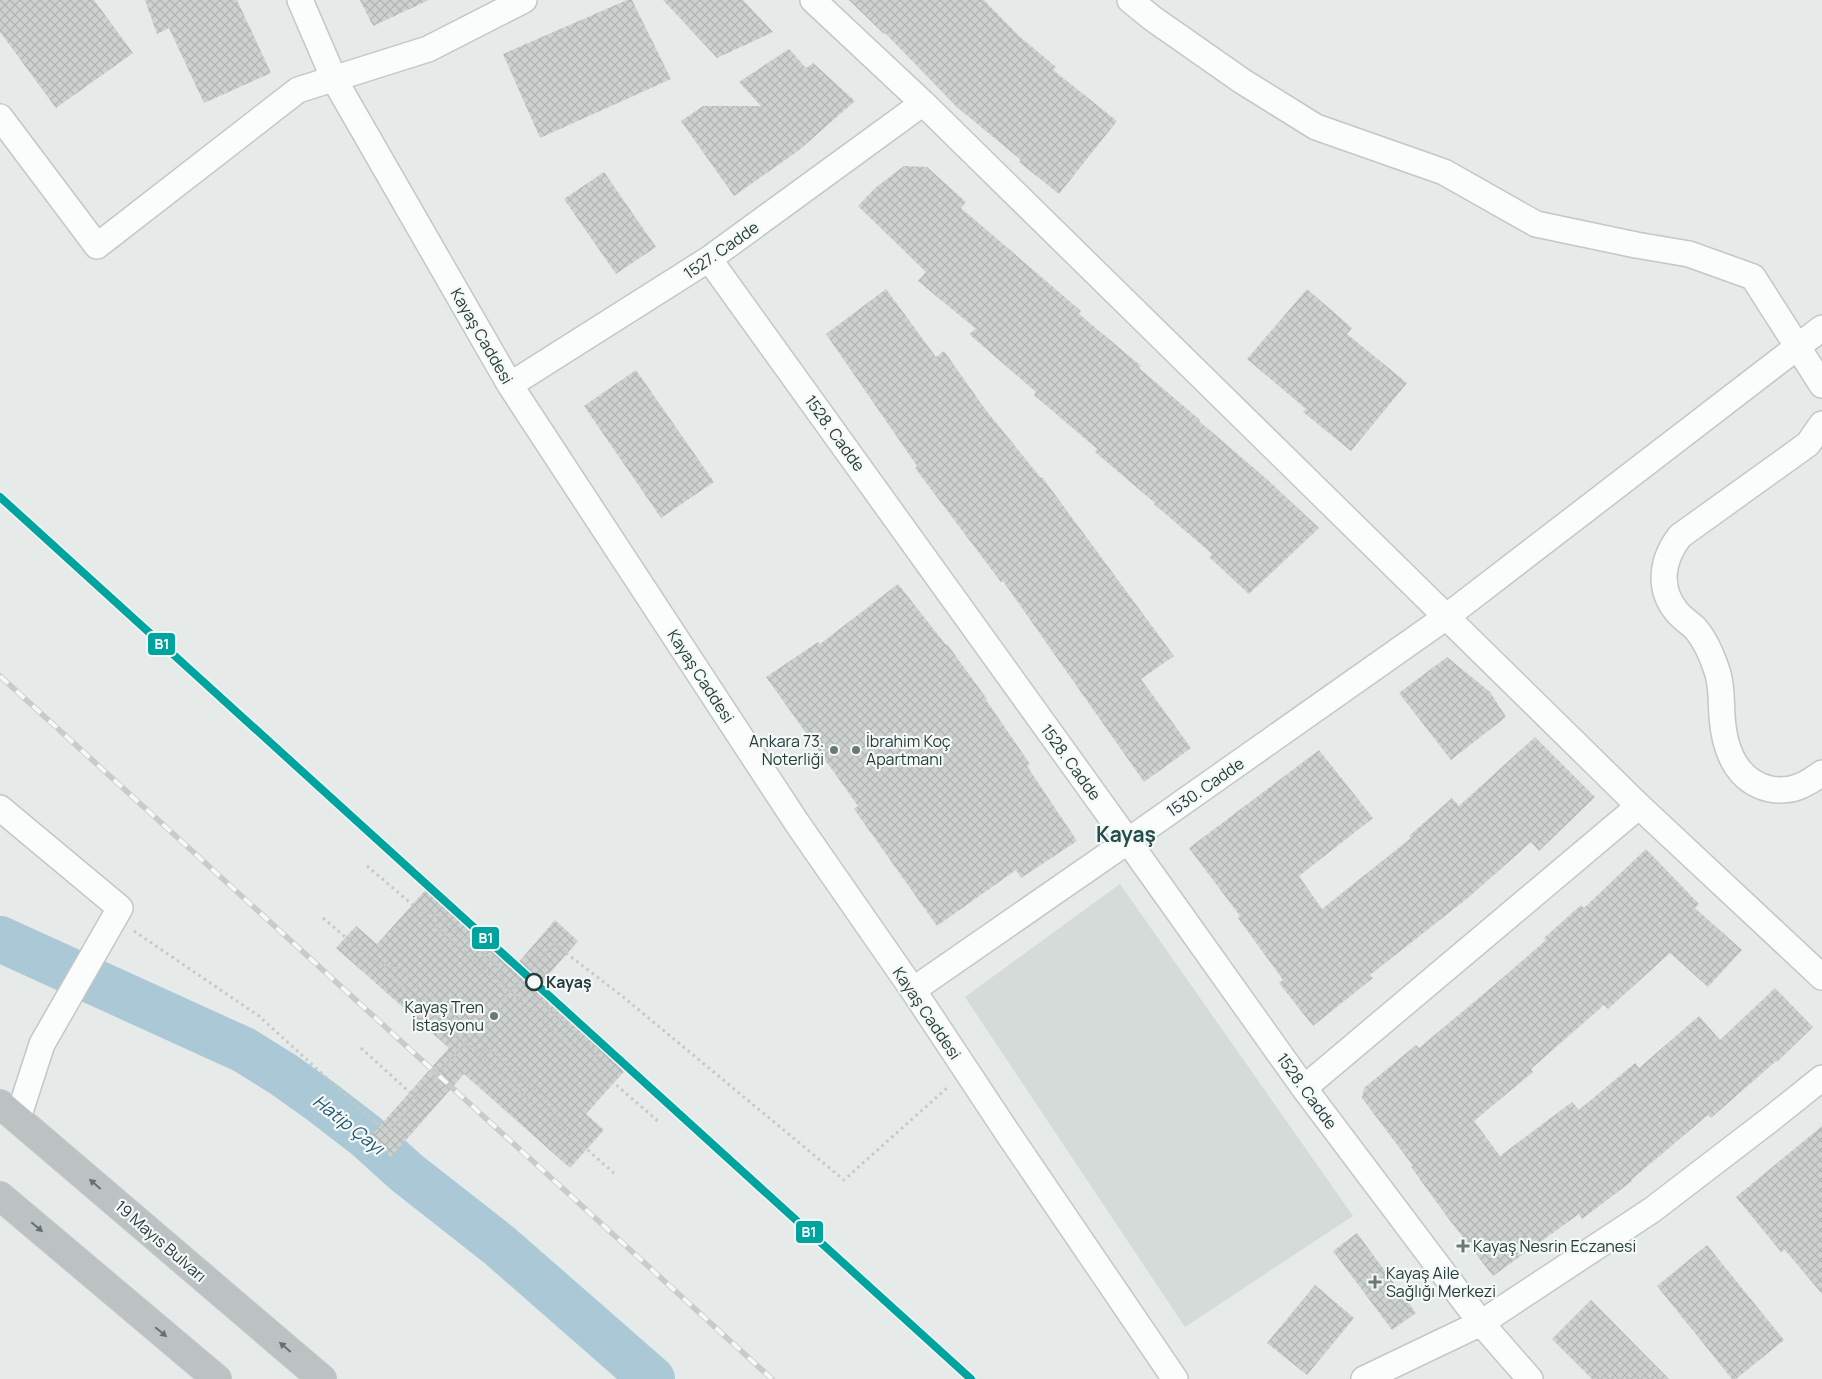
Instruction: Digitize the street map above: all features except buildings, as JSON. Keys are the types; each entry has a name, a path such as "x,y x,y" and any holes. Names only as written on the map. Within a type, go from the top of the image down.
{"highway":[{"name":"19 Mayıs Bulvarı","path":"9,1111 322,1379"},
{"path":"0,1196 217,1379"}],"street":[{"name":"Kayaş Caddesi","path":"300,0 334,79 510,385 797,823 913,990 1175,1379"},
{"path":"0,116 97,246 298,90 428,49 524,0"},
{"path":"813,0 923,103 1640,806 1822,977"},
{"path":"1130,0 1152,18 1242,81 1316,127 1444,172 1536,224 1689,254 1753,277 1822,385"},
{"name":"1527. Cadde","path":"510,385 709,259 923,103"},
{"name":"1528. Cadde","path":"709,259 1304,1088 1481,1323 1530,1379"},
{"name":"1530. Cadde","path":"913,990 1446,617 1822,328"},
{"path":"1822,424 1808,444 1680,536 1666,558 1664,579 1669,601 1675,611 1693,627 1704,641 1712,656 1719,675 1725,737 1731,758 1737,768 1754,783 1775,790 1797,788 1808,784 1822,772"},
{"path":"1304,1088 1640,806"},
{"path":"0,808 120,908 42,1044 9,1111"},
{"path":"1364,1379 1481,1323 1652,1210 1822,1078"}],"path":[{"path":"367,866 421,912 440,915 498,966 505,987"},
{"path":"115,918 259,1016 387,1133 510,991 555,943 622,996 844,1180 966,1071"},
{"path":"323,918 376,964 396,967 454,1018 461,1039"},
{"path":"435,925 581,1055"},
{"path":"392,977 537,1107"},
{"path":"514,995 538,1000 593,1050 598,1069 660,1123"},
{"path":"470,1047 494,1052 549,1102 555,1121 616,1175"},
{"path":"361,1048 417,1099"}],"shaded area":[{"path":"1120,884 1353,1216 1185,1327 965,997"}],"waterway":[{"name":"Hatip Çayı","path":"0,939 244,1050 284,1075 366,1136 407,1173 500,1246 652,1379"}],"railway":[{"path":"0,676 772,1379"}],"transit line":[{"name":"B1","path":"0,497 971,1379"}],"place":[{"name":"Ankara 73. Noterliği","path":"834,750"},
{"name":"İbrahim Koç Apartmanı","path":"856,750"},
{"name":"Kayaş","path":"534,982"},
{"name":"Kayaş Tren İstasyonu","path":"494,1016"},
{"name":"Kayaş Nesrin Eczanesi","path":"1463,1246"},
{"name":"Kayaş Aile Sağlığı Merkezi","path":"1375,1282"}],"district":[{"name":"Kayaş","path":"1126,834"}]}
